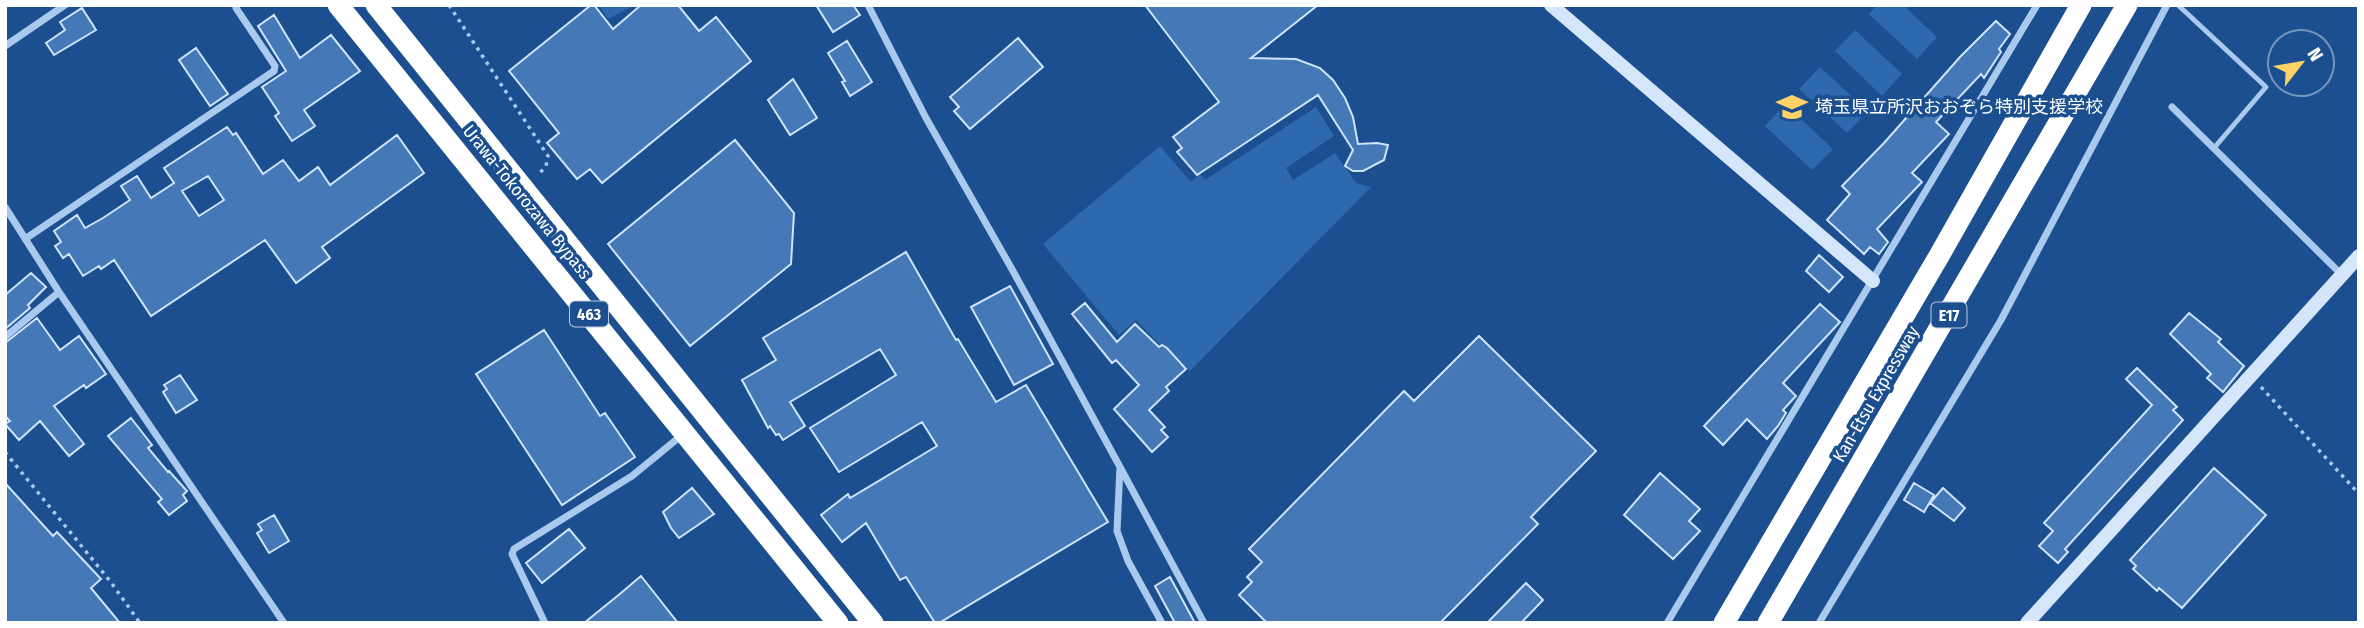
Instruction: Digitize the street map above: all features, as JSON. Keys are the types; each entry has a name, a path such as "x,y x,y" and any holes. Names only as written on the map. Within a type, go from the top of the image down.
{"highway":[{"name":"Urawa-Tokorozawa Bypass","path":"338,5 838,623"},
{"name":"Urawa-Tokorozawa Bypass","path":"376,5 873,623"},
{"name":"Kan-Etsu Expressway","path":"1724,623 1932,268 2081,5"},
{"name":"Kan-Etsu Expressway","path":"1768,623 2127,5"}],"street":[{"path":"5,46 65,5"},
{"path":"25,239 274,71 275,66 236,8 237,5"},
{"path":"868,5 926,118 1013,271 1204,623"},
{"path":"1551,5 1873,281"},
{"path":"1667,623 2037,5"},
{"path":"1819,623 2001,320 2167,5"},
{"path":"2172,107 2342,275"},
{"path":"5,207 59,292 284,623"},
{"path":"2027,623 2359,256"},
{"path":"5,337 59,292"},
{"path":"545,623 512,554 514,549 632,476 685,433"},
{"path":"1120,467 1116,531 1128,561 1162,623"}],"lane":[{"path":"2178,5 2266,87 2214,148"}],"path":[{"path":"449,5 548,156 546,166 524,189"},
{"path":"2252,376 2359,494"},
{"path":"5,452 110,582 139,623"}],"shaded area":[{"path":"599,5 635,5 608,19"},
{"path":"1877,5 1903,5 1937,37 1917,59 1869,14"},
{"path":"1855,30 1902,74 1882,96 1835,51"},
{"path":"1820,67 1868,111 1847,133 1799,89"},
{"path":"1785,104 1833,149 1812,170 1765,126"},
{"path":"1316,107 1334,136 1286,168 1293,180 1335,153 1356,183 1371,187 1190,371 1136,320 1119,335 1043,244 1160,146 1191,182 1200,174 1205,180"}],"building":[{"path":"594,5 613,29 641,5 678,5 699,31 716,17 751,61 602,183 590,169 577,179 547,143 559,133 509,71"},
{"path":"816,5 853,5 860,15 833,32"},
{"path":"1145,5 1318,5 1251,58 1296,59 1320,68 1333,80 1345,98 1353,117 1358,144 1388,145 1384,160 1363,171 1353,171 1345,166 1353,150 1318,95 1197,175 1177,152 1182,148 1173,137 1219,102"},
{"path":"82,8 96,30 54,55 46,43 65,30 60,22"},
{"path":"274,15 300,58 331,35 360,71 304,110 315,126 292,141 275,116 279,113 262,87 286,71 258,26"},
{"path":"1996,21 2010,34 1999,49 2001,52 1984,78 1981,74 1936,122 1949,134 1912,173 1922,182 1877,229 1888,242 1879,254 1870,247 1864,254 1827,220 1850,194 1842,186"},
{"path":"1018,38 1043,67 970,129 954,111 959,107 950,97"},
{"path":"847,41 872,82 850,96 842,82 845,81 828,53"},
{"path":"196,48 228,94 210,106 179,60"},
{"path":"793,79 817,118 790,135 768,100"},
{"path":"227,127 233,135 236,133 263,174 283,160 299,181 318,167 330,185 397,135 424,173 322,247 330,258 296,283 265,240 151,316 114,260 83,276 69,254 63,258 55,246 61,242 54,231 77,215 85,228 103,218 130,200 121,186 137,176 151,198 174,183 164,168","holes":["208,176 224,200 199,216 182,191"]},
{"path":"735,140 794,213 791,264 690,346 608,244"},
{"path":"906,252 956,340 958,339 996,402 1026,385 1108,522 939,623 935,623 906,577 900,580 866,523 842,542 821,515 848,494 850,498 937,446 922,422 839,472 810,428 896,375 880,349 790,402 805,426 783,440 770,426 768,428 742,380 776,360 763,338"},
{"path":"1819,255 1843,277 1829,292 1806,271"},
{"path":"31,273 46,287 28,305 30,308 5,329 5,295"},
{"path":"1010,286 1053,364 1014,385 971,307"},
{"path":"1085,303 1117,342 1135,324 1159,347 1162,345 1167,348 1186,369 1166,387 1169,391 1149,410 1165,427 1161,430 1168,437 1152,452 1114,409 1139,385 1116,360 1112,363 1072,314"},
{"path":"1820,304 1840,322 1783,383 1796,396 1783,410 1786,413 1778,426 1767,439 1747,419 1723,445 1704,426"},
{"path":"2189,313 2221,339 2218,342 2244,366 2223,392 2207,378 2211,374 2170,334"},
{"path":"37,318 60,350 79,336 106,374 86,388 84,385 54,406 84,444 69,456 40,421 19,440 5,424 10,421 5,416 5,343"},
{"path":"544,330 600,416 605,413 635,457 562,505 476,374"},
{"path":"1479,336 1596,451 1531,517 1538,524 1440,623 1267,623 1239,595 1252,582 1247,577 1262,562 1249,549 1404,391 1414,401"},
{"path":"2137,368 2177,407 2173,410 2183,420 2065,549 2068,552 2058,563 2039,546 2053,531 2044,523 2152,405 2126,379"},
{"path":"180,375 197,400 176,413 163,392 167,389 164,385"},
{"path":"131,418 152,445 148,448 187,491 183,495 187,501 169,515 158,502 162,499 108,436"},
{"path":"2214,468 2266,515 2182,608 2159,588 2157,591 2133,569 2136,566 2130,560"},
{"path":"1660,473 1700,509 1689,521 1700,531 1673,559 1624,515"},
{"path":"5,483 53,536 57,532 101,579 91,588 120,623 5,623"},
{"path":"1914,483 1934,495 1924,512 1904,500"},
{"path":"692,488 714,514 679,538 663,512"},
{"path":"1943,488 1965,508 1954,521 1930,503"},
{"path":"274,515 289,541 269,553 257,533 262,530 258,524"},
{"path":"569,529 585,548 542,583 526,563"},
{"path":"641,576 678,623 584,623 621,593"},
{"path":"1170,577 1195,623 1175,623 1155,586"},
{"path":"1526,583 1543,600 1521,623 1487,623"}],"place":[{"name":"埼玉県立所沢おおぞら特別支援学校","path":"1792,107"}]}
